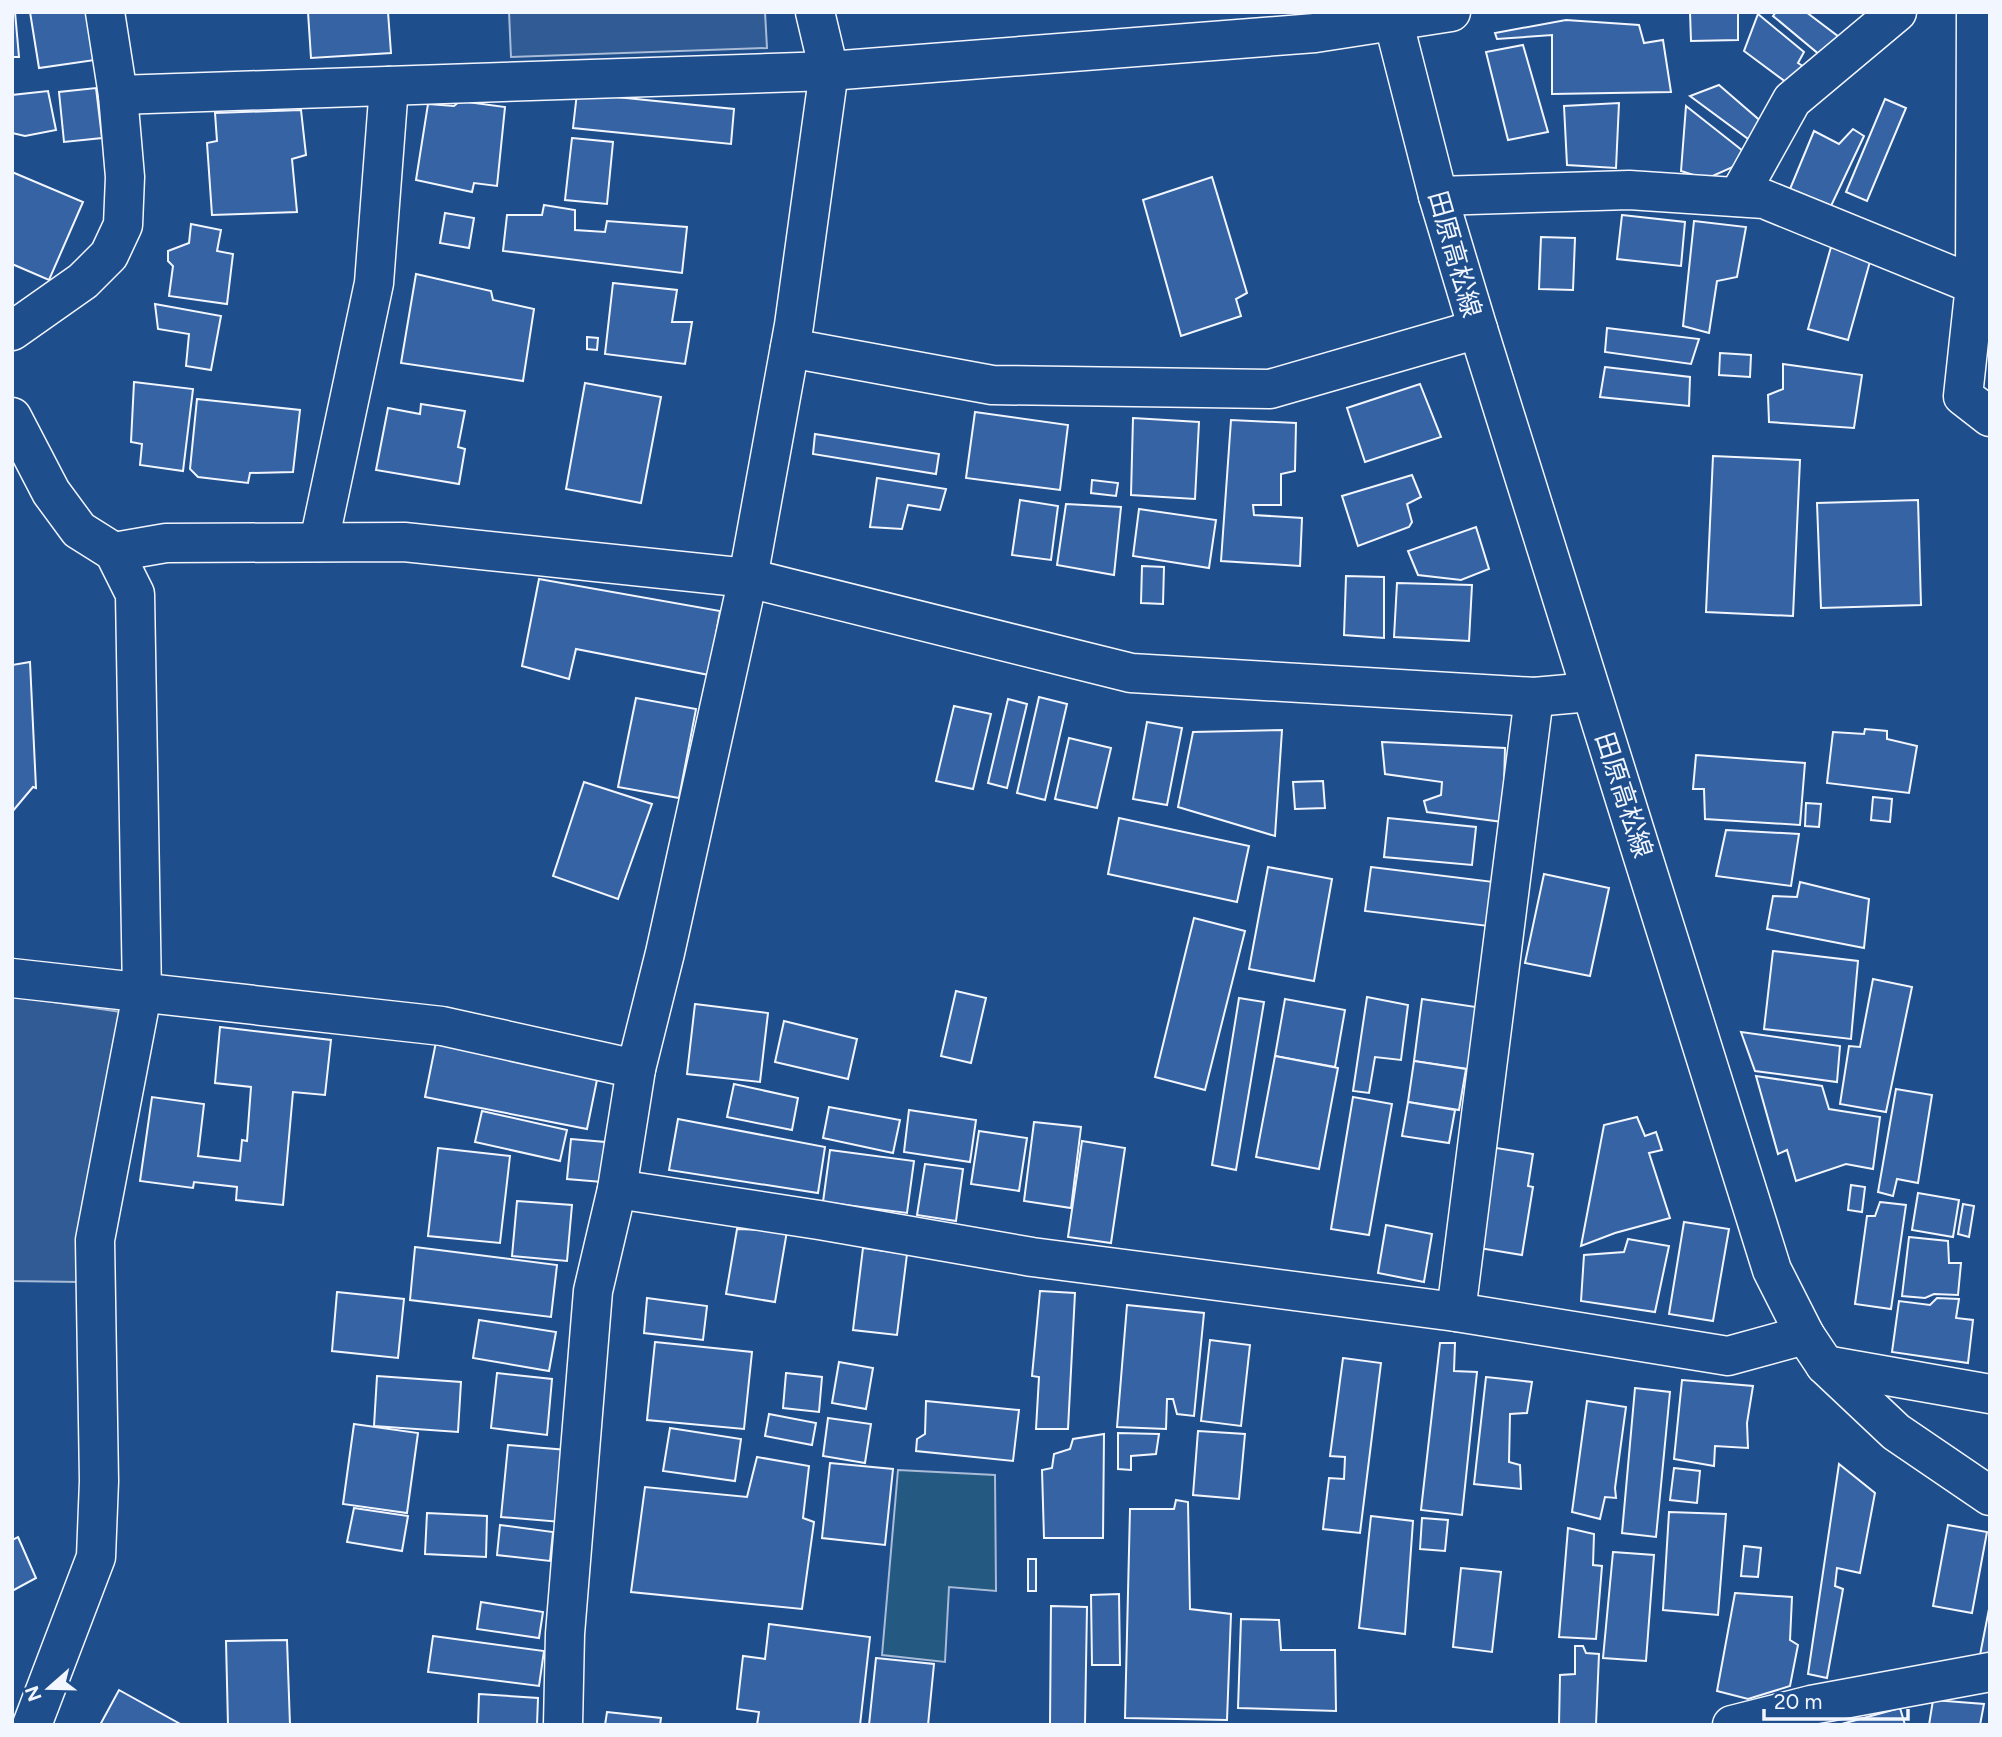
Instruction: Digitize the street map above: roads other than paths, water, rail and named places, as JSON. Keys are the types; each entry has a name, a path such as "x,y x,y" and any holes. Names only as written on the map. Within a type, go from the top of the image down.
{"street":[{"path":"12,331 83,281 109,255 123,225 125,177 118,95 105,12"},
{"path":"563,1725 565,1634 593,1291 617,1189 636,1069 665,953 748,578 790,348 830,71 815,12"},
{"path":"118,95 830,71 1315,33 1392,16 1451,12"},
{"path":"1738,197 1792,100 1897,12"},
{"path":"1976,12 1975,285 1964,396 1990,417"},
{"name":"田原高松線","path":"1392,16 1437,195 1772,1269 1815,1350 1896,1432 1990,1496"},
{"path":"319,542 374,284 389,86"},
{"path":"1437,195 1629,190 1764,199 1975,285"},
{"path":"790,348 992,385 1270,389 1478,329"},
{"path":"12,417 51,492 79,530 114,552 135,594 142,994 95,1240 99,1481 96,1558 32,1725"},
{"path":"114,552 166,543 404,542 748,578 1131,673 1534,697 1590,692"},
{"path":"1456,1312 1534,697"},
{"path":"12,978 442,1026 636,1069"},
{"path":"617,1189 1032,1256 1456,1312 1728,1356 1815,1350 1990,1394"},
{"path":"1732,1725 1811,1706 1990,1672"}]}
